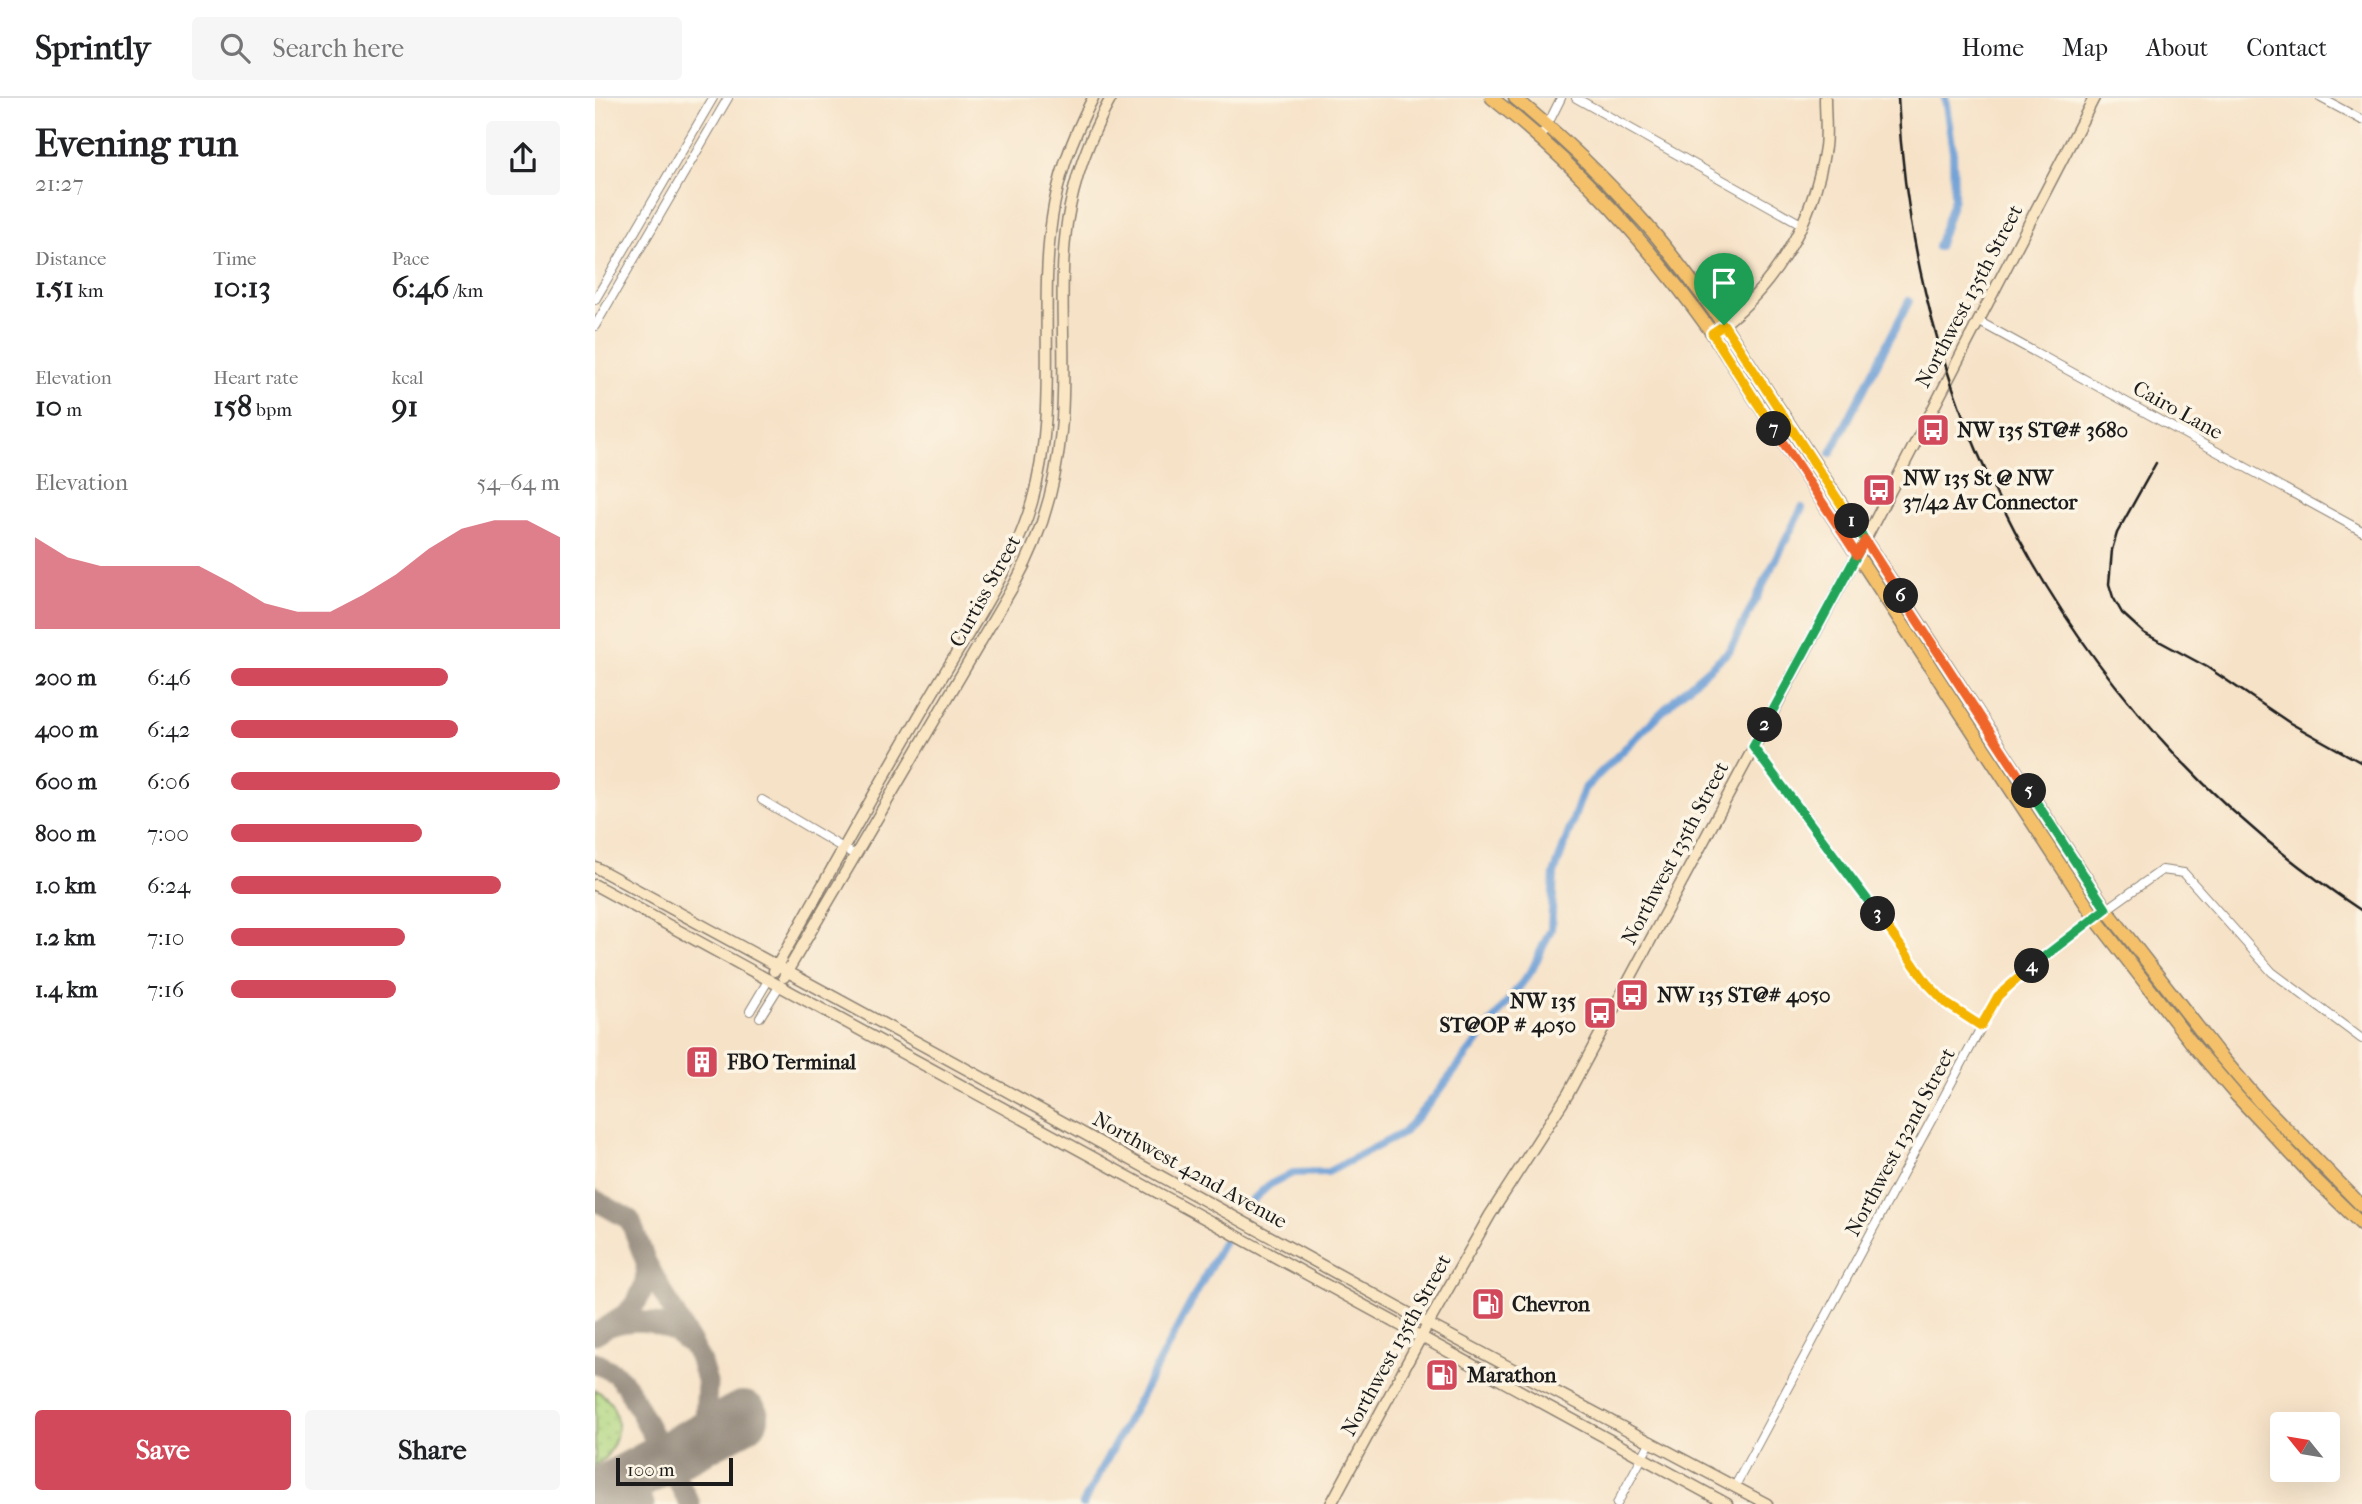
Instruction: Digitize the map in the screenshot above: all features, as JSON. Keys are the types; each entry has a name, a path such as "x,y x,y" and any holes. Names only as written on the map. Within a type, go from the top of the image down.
{"main road":[{"path":"1492,98 1578,172 1641,239 1712,333 2095,918 2228,1086 2268,1131 2362,1225"},
{"path":"1515,98 1607,182 1646,223 1683,269 1724,325 2106,909 2226,1063 2303,1148 2362,1206"}],"street":[{"path":"595,300 713,98"},
{"path":"595,326 728,98"},
{"name":"Curtiss Street","path":"750,1011 841,848 1010,558 1029,512 1042,458 1046,418 1049,237 1055,196 1062,169 1093,98"},
{"name":"Curtiss Street","path":"760,1017 1025,565 1048,500 1057,461 1062,414 1065,246 1072,199 1085,152 1111,98"},
{"path":"1541,138 1561,98"},
{"path":"1576,98 1803,225"},
{"path":"1712,333 1753,298 1787,254 1803,225 1816,188 1825,145 1825,98"},
{"name":"Northwest 135th Street","path":"1331,1504 1490,1215 1568,1094 1865,540 2094,98"},
{"path":"2321,98 2362,120"},
{"path":"1079,127 1080,144 1085,152"},
{"name":"Cairo Lane","path":"1978,320 2362,531"},
{"path":"1042,458 1057,461"},
{"path":"1753,747 1927,983 1947,1004 1981,1026"},
{"path":"762,800 855,855"},
{"name":"Northwest 42nd Avenue","path":"595,867 1428,1324 1767,1504"},
{"name":"Northwest 132nd Street","path":"1735,1486 1998,996 2019,976 2106,909 2162,870 2184,873 2272,972 2362,1039"},
{"name":"Northwest 42nd Avenue","path":"595,885 1726,1504"},
{"path":"995,1104 1003,1089"},
{"path":"1216,1224 1223,1211"},
{"path":"1617,1504 1651,1441"},
{"path":"1726,1504 1735,1486"}],"green space":[{"path":"595,1390 612,1406 617,1427 611,1449 595,1465"}],"waterway":[{"path":"1938,247 1954,198 1953,151 1945,98"},
{"path":"1831,453 1909,301"},
{"path":"1245,1207 1269,1185 1293,1173 1328,1172 1403,1133 1436,1095 1532,970 1551,929 1554,874 1584,789 1681,693 1730,650 1802,508"},
{"path":"1083,1504 1224,1241"}],"taxiway":[{"path":"595,1200 630,1220 646,1262 700,1360 707,1383 704,1438"},
{"path":"595,1334 633,1306 644,1287 646,1262"},
{"path":"610,1326 630,1322 650,1323 669,1329 686,1341"},
{"path":"595,1362 616,1374 627,1387 690,1504"},
{"path":"595,1500 620,1496 644,1504"}],"runway":[{"path":"595,1496 743,1417"}],"railway":[{"path":"1898,98 1911,221 1938,340 1978,453 2031,561 2097,661 2174,754 2263,837 2362,911"},
{"path":"2156,463 2117,533 2112,550 2109,584 2122,613 2144,633 2207,667 2290,723 2362,763"}],"place":[{"name":"NW 135 ST@# 3680","path":"1933,430"},
{"name":"NW 135 St @ NW 37/42 Av Connector","path":"1879,490"},
{"name":"NW 135 ST@# 4050","path":"1632,995"},
{"name":"NW 135 ST@OP # 4050","path":"1600,1013"},
{"name":"FBO Terminal","path":"702,1062"},
{"name":"Chevron","path":"1488,1304"},
{"name":"Marathon","path":"1442,1375"}],"route":[{"path":"1724,325 1712,333 1826,508 1857,555 1865,540 2106,909 1998,996 1981,1026 1947,1004 1927,983 1753,747 1798,663 1857,555 1865,540 1724,325"}]}
